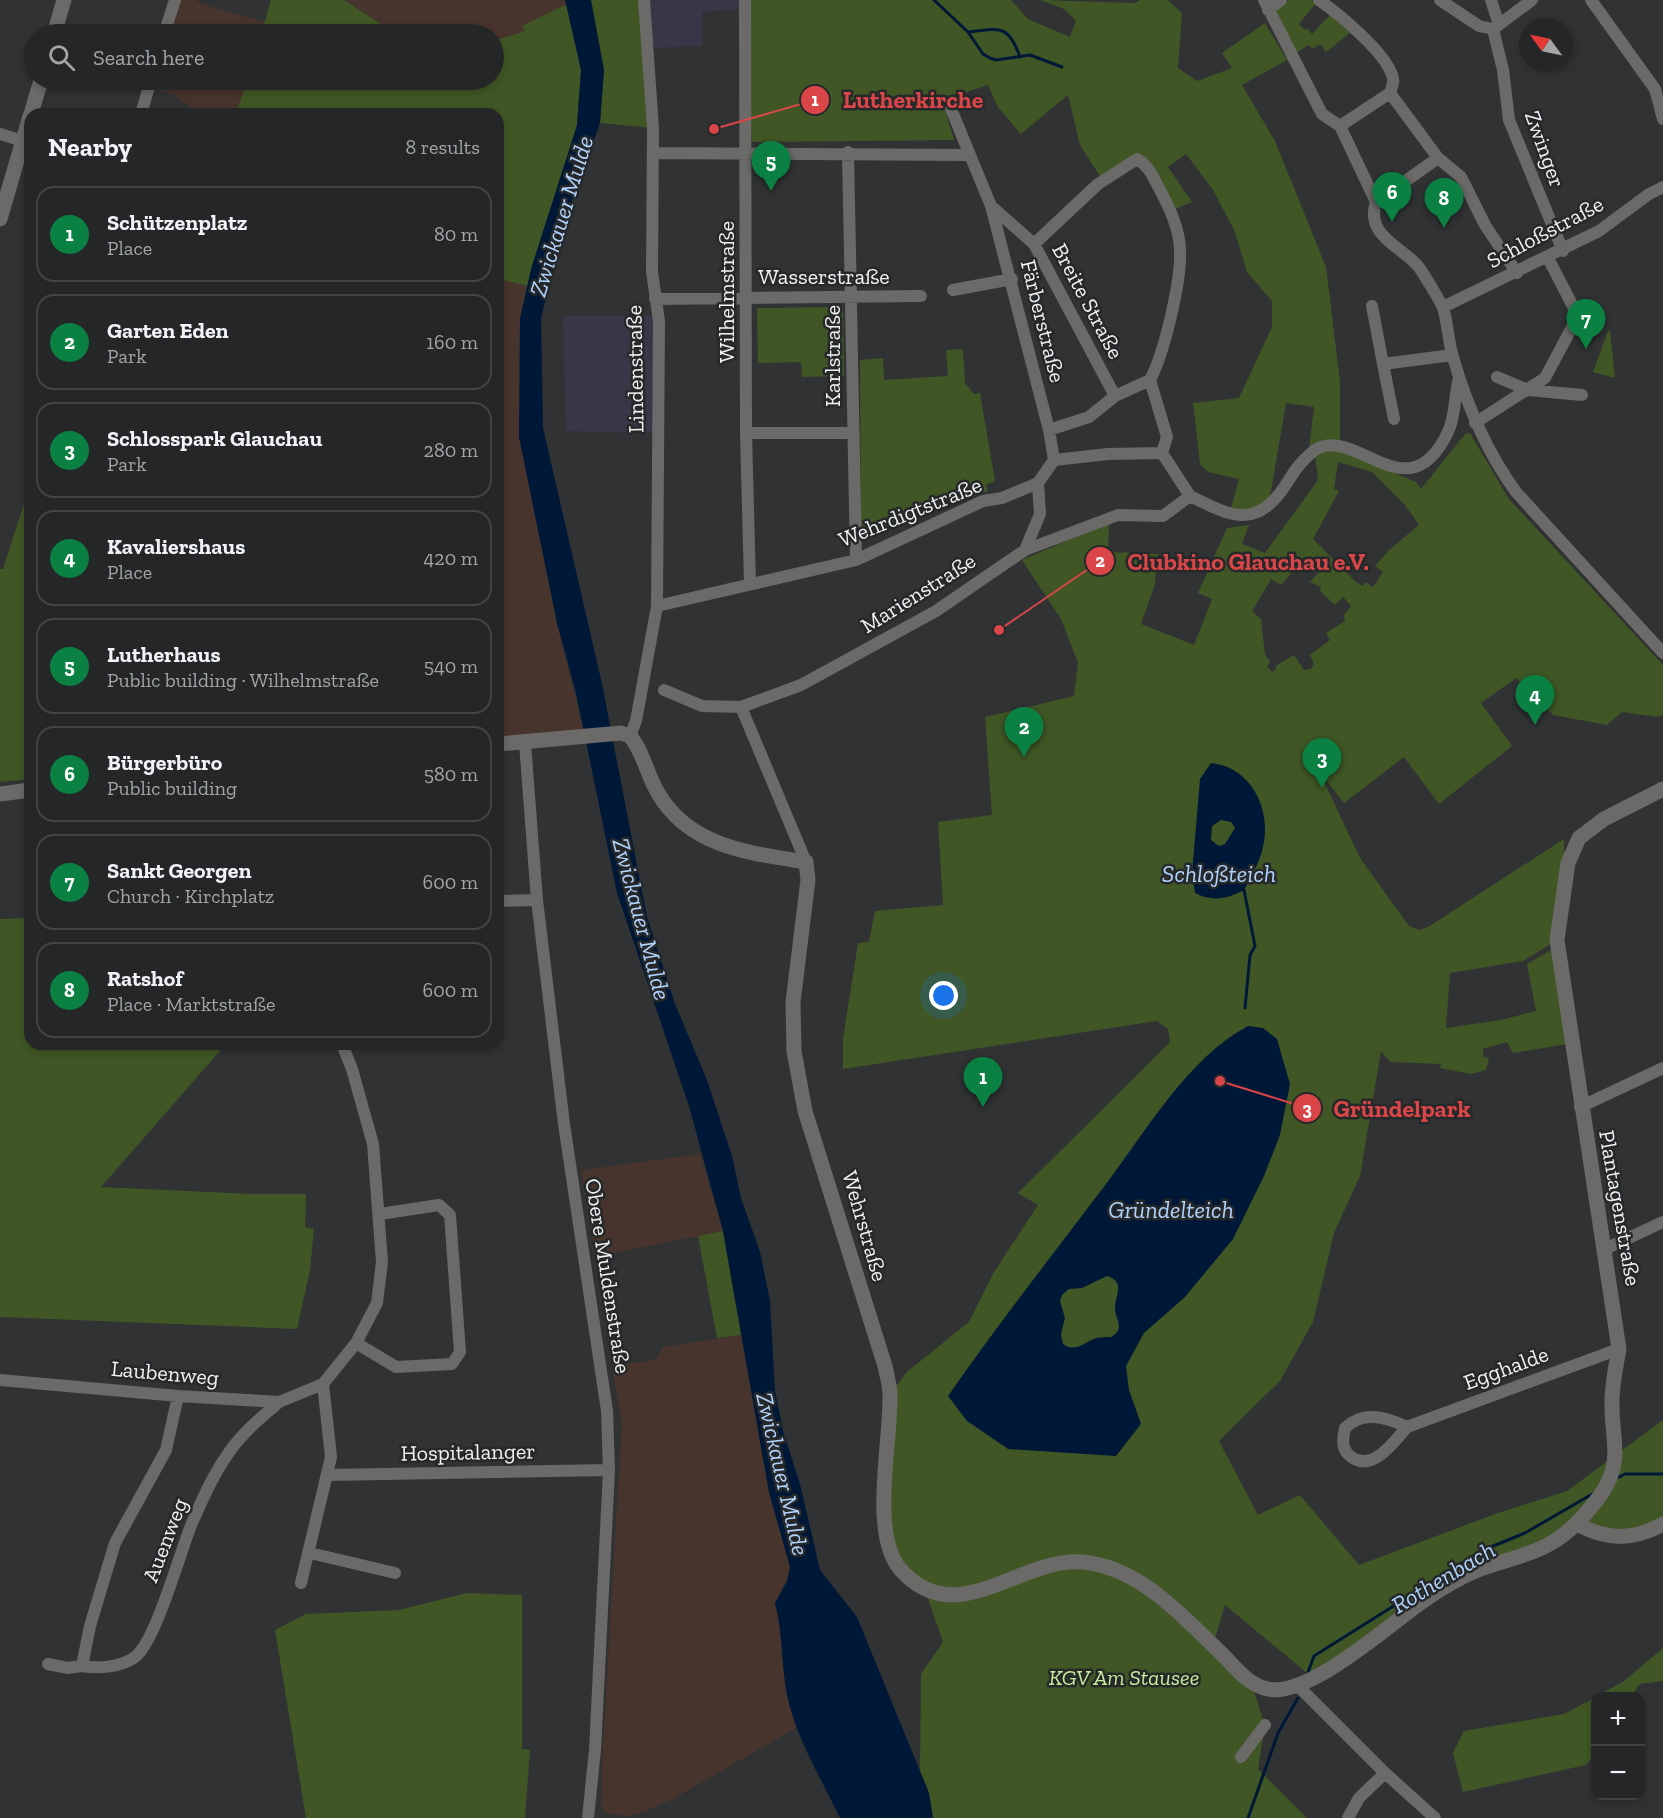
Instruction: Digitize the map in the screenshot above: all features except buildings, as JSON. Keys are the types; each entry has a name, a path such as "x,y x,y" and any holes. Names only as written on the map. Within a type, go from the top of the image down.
{"street":[{"path":"60,24 64,0"},
{"path":"167,24 174,0"},
{"name":"Lindenstraße","path":"625,734 636,721 657,606 659,321 652,272 654,153 644,0"},
{"name":"Wilhelmstraße","path":"745,0 746,433 750,584"},
{"path":"1281,0 1266,5 1322,114 1340,126 1376,202 1374,216 1383,239 1406,254 1423,273 1443,307 1452,356 1459,377 1475,423 1497,466 1516,492 1663,653"},
{"path":"1319,0 1341,14 1392,74 1390,93 1438,158 1461,177 1485,225 1517,273"},
{"path":"1440,0 1479,26 1496,27 1532,0"},
{"name":"Zwinger","path":"1491,0 1509,120 1563,251"},
{"path":"1591,0 1659,84 1663,119"},
{"path":"32,108 38,90"},
{"path":"142,108 145,90"},
{"path":"1340,126 1390,93"},
{"name":"Färberstraße","path":"949,104 968,155 991,206 1012,279 1049,430 1054,460"},
{"path":"0,134 24,141"},
{"path":"0,219 24,148"},
{"path":"654,153 848,152 968,155"},
{"name":"Karlstraße","path":"848,152 853,297 856,560"},
{"path":"1376,202 1438,158"},
{"path":"1034,244 1098,184 1137,159 1146,165 1173,214 1180,249 1175,290 1159,358 1150,380 1167,437 1162,453"},
{"name":"Schloßstraße","path":"1443,307 1549,261 1599,231 1649,194 1663,187"},
{"name":"Breite Straße","path":"991,206 1034,244 1115,396"},
{"path":"1475,423 1545,378 1578,316 1549,261"},
{"path":"953,290 1012,279"},
{"name":"Wasserstraße","path":"655,299 921,296"},
{"path":"1372,306 1394,419"},
{"path":"1383,364 1452,356"},
{"path":"1162,453 1190,496 1228,515 1246,515 1271,504 1295,469 1312,452 1326,446 1340,447 1389,466 1407,469 1420,465 1435,451 1447,433 1453,417 1454,396 1459,377"},
{"path":"1497,377 1528,390 1582,395"},
{"path":"1049,430 1089,417 1115,396 1150,380"},
{"path":"746,433 854,434"},
{"path":"1025,550 1040,514 1038,483 1054,460 1108,454 1162,453"},
{"name":"Wehrdigtstraße","path":"657,606 856,560 983,501 1002,498 1038,483"},
{"name":"Marienstraße","path":"664,690 702,706 741,708 801,685 936,611 1025,550 1118,515 1163,516 1190,496"},
{"name":"Wehrstraße","path":"741,708 806,862 808,880 793,1002 794,1052 805,1111 885,1366 891,1392 884,1528 886,1542 903,1572 924,1587 950,1595 962,1595 974,1593 1053,1564 1080,1562 1102,1565 1120,1571 1144,1584 1251,1683 1271,1690 1299,1687"},
{"path":"504,744 625,734 660,796 695,832 733,849 806,862"},
{"name":"Obere Muldenstraße","path":"525,743 537,900 564,1124 607,1411 609,1470 595,1750 588,1818"},
{"name":"Plantagenstraße","path":"1299,1687 1325,1672 1446,1585 1482,1569 1544,1548 1577,1524 1602,1493 1615,1469 1612,1401 1619,1349 1580,1107 1557,940 1564,888 1574,845 1587,829 1663,789"},
{"path":"0,794 24,791"},
{"path":"504,901 537,900"},
{"path":"301,1583 331,1456 323,1384 356,1343 377,1303 382,1262 373,1144 344,1050"},
{"path":"1580,1107 1663,1068"},
{"path":"356,1343 396,1367 452,1364 460,1352 450,1215 439,1204 380,1214"},
{"path":"1604,1250 1663,1222"},
{"name":"Egghalde","path":"1407,1427 1380,1417 1359,1418 1345,1428 1343,1439 1345,1451 1352,1458 1363,1462 1375,1458 1387,1450 1407,1427 1619,1349"},
{"name":"Laubenweg","path":"0,1380 178,1396 279,1402 323,1384"},
{"name":"Auenweg","path":"82,1666 90,1626 115,1544 166,1450 178,1396"},
{"name":"Auenweg","path":"48,1664 68,1668 82,1666 95,1668 134,1658 141,1650 160,1614 207,1491 244,1434 279,1402"},
{"name":"Hospitalanger","path":"328,1475 609,1470"},
{"path":"1577,1524 1597,1535 1635,1536 1663,1524"},
{"path":"309,1553 395,1574"},
{"path":"1299,1687 1385,1773 1435,1818"},
{"path":"1241,1757 1265,1725"},
{"path":"1348,1818 1359,1798 1385,1773"}],"shaded area":[{"path":"175,0 196,0 202,4 265,22 264,24 167,24"},
{"path":"344,0 565,0 567,4 523,26 526,31 504,38 504,24 381,24"},
{"path":"644,0 745,0 745,9 702,12 702,46 649,48"},
{"path":"160,90 244,90 238,108 192,108 173,95"},
{"path":"504,280 528,286 520,319 519,437 557,623 585,737 504,744"},
{"path":"563,316 654,316 654,433 566,431"},
{"path":"700,1154 723,1231 595,1257 581,1170"},
{"path":"741,1335 769,1492 790,1567 787,1581 775,1603 781,1626 787,1694 796,1728 673,1799 643,1812 626,1816 606,1813 601,1806 603,1745 622,1423 612,1366 656,1360 663,1347"}],"green space":[{"path":"271,0 344,0 381,24 264,24"},
{"path":"591,0 644,0 653,128 600,123 604,70"},
{"name":"KGV Am Stausee","path":"745,0 1011,0 1028,19 1070,37 1076,21 1064,9 1040,0 1135,3 1140,0 1168,0 1182,13 1178,68 1197,81 1232,68 1222,53 1265,23 1287,60 1242,85 1275,141 1326,267 1340,381 1340,450 1416,482 1421,489 1465,434 1470,433 1509,499 1663,665 1663,715 1657,717 1622,712 1607,725 1553,715 1516,678 1481,703 1512,746 1439,804 1404,757 1344,803 1319,771 1360,858 1409,926 1419,930 1428,927 1564,839 1564,888 1557,940 1523,961 1450,973 1446,1028 1501,1020 1536,1011 1527,964 1558,946 1567,1044 1513,1053 1507,1042 1483,1049 1483,1057 1489,1058 1486,1070 1471,1074 1440,1068 1441,1064 1390,1062 1381,1051 1360,1176 1334,1233 1313,1322 1280,1381 1219,1441 1258,1515 1300,1495 1359,1565 1498,1513 1567,1491 1663,1420 1663,1524 1635,1536 1577,1524 1482,1569 1323,1673 1307,1673 1225,1605 1213,1645 1251,1683 1265,1725 1258,1769 1307,1818 933,1818 929,1793 920,1771 921,1674 943,1642 924,1587 890,1553 891,1392 908,1371 969,1322 994,1272 1038,1205 1018,1193 1170,1042 1168,1029 1157,1021 843,1069 843,1039 858,943 869,942 875,911 943,905 938,822 992,815 985,717 1074,696 1078,663 1061,619 1022,560 1109,523 1108,552 1158,554 1155,584 1141,624 1194,645 1212,599 1198,593 1227,528 1249,525 1242,544 1265,553 1318,480 1315,455 1309,449 1314,407 1286,403 1269,503 1245,512 1230,512 1239,479 1208,472 1200,464 1193,403 1239,398 1272,327 1272,301 1247,272 1235,232 1213,190 1186,154 1168,167 1192,202 1175,209 1159,175 1147,160 1139,156 1131,156 1100,176 1080,145 1068,95 1021,134 997,106 988,85 942,100 954,140 752,142","holes":["1338,462 1372,472 1405,505 1419,525 1388,551 1375,566 1383,572 1373,587 1366,582 1363,586 1356,582 1313,539 1339,491 1334,489","1304,558 1319,572 1310,582 1321,587 1320,591 1335,605 1343,597 1351,606 1344,615 1345,621 1326,633 1330,640 1310,655 1314,664 1311,669 1304,670 1294,655 1277,665 1272,672 1267,666 1270,662 1265,654 1261,619 1252,611 1271,579 1281,585"]},
{"path":"1289,0 1311,0 1316,3 1299,24 1312,34 1330,15 1350,33 1326,52 1321,44 1312,49 1309,45 1294,54 1273,12"},
{"path":"567,4 581,70 577,125 528,286 504,280 504,108 238,108 244,90 504,90 504,38 525,31 522,26"},
{"path":"843,307 844,376 802,377 801,362 758,363 757,308"},
{"path":"1608,331 1610,331 1615,378 1593,372"},
{"path":"963,349 965,383 974,394 980,393 995,481 986,485 988,491 966,499 956,495 864,538 861,535 860,360 883,358 884,380 948,376 946,350"},
{"path":"24,504 24,780 0,782 0,569 3,569"},
{"path":"24,918 24,1050 221,1050 101,1187 252,1194 306,1194 305,1227 314,1229 310,1270 297,1329 0,1317 0,919"},
{"path":"723,1231 741,1335 717,1338 698,1236"},
{"path":"467,1593 522,1595 522,1749 530,1750 525,1818 306,1818 275,1630 306,1614 399,1610"},
{"path":"1663,1648 1663,1681 1640,1684 1634,1692 1604,1692 1623,1682"},
{"path":"1591,1700 1591,1759 1586,1765 1463,1792 1453,1753 1464,1731 1564,1714"}],"water":[{"name":"Zwickauer Mulde","path":"565,0 591,0 604,70 600,123 567,216 541,318 543,428 602,684 647,917 675,1004 707,1080 732,1156 741,1198 760,1252 770,1301 775,1391 783,1431 800,1484 820,1570 857,1617 929,1793 933,1818 840,1818 810,1758 791,1711 785,1683 775,1603 787,1581 790,1567 769,1492 723,1231 689,1106 617,893 576,693 557,623 519,437 520,319 531,269 577,125 581,70"},
{"name":"Schloßteich","path":"1211,763 1225,766 1237,772 1247,781 1261,805 1265,833 1260,858 1244,890 1232,896 1208,898 1195,893 1192,873 1200,779","holes":["1221,820 1231,822 1235,828 1225,844 1219,846 1211,840 1212,826"]},
{"name":"Gründelteich","path":"1248,1026 1263,1028 1277,1039 1290,1084 1280,1135 1264,1176 1233,1239 1185,1297 1144,1333 1126,1366 1129,1390 1141,1424 1116,1456 1008,1449 967,1421 948,1396 1170,1097 1206,1057 1226,1040","holes":["1107,1276 1118,1285 1115,1308 1119,1327 1115,1334 1111,1337 1096,1338 1072,1348 1063,1344 1061,1334 1065,1318 1060,1301 1062,1295 1069,1289 1082,1288"]}],"waterway":[{"path":"934,0 968,32 983,54 990,58 996,60 1030,55 1062,67"},
{"path":"968,32 995,30 1006,33 1016,46 1020,57"},
{"path":"1244,890 1255,946 1250,955 1245,1008"},
{"name":"Rothenbach","path":"1619,1477 1625,1474 1663,1474"},
{"name":"Rothenbach","path":"1307,1675 1314,1656 1481,1551 1525,1533 1594,1493"},
{"name":"Rothenbach","path":"1248,1818 1278,1733 1298,1698"}],"place":[{"name":"Lutherkirche","path":"714,129"},
{"name":"Lutherhaus","path":"771,191"},
{"name":"Bürgerbüro","path":"1392,222"},
{"name":"Ratshof","path":"1444,228"},
{"name":"Sankt Georgen","path":"1586,349"},
{"name":"Clubkino Glauchau e.V.","path":"999,630"},
{"name":"Kavaliershaus","path":"1535,725"},
{"name":"Garten Eden","path":"1024,757"},
{"name":"Schlosspark Glauchau","path":"1322,788"},
{"name":"Gründelpark","path":"1220,1081"},
{"name":"Schützenplatz","path":"983,1107"}]}
